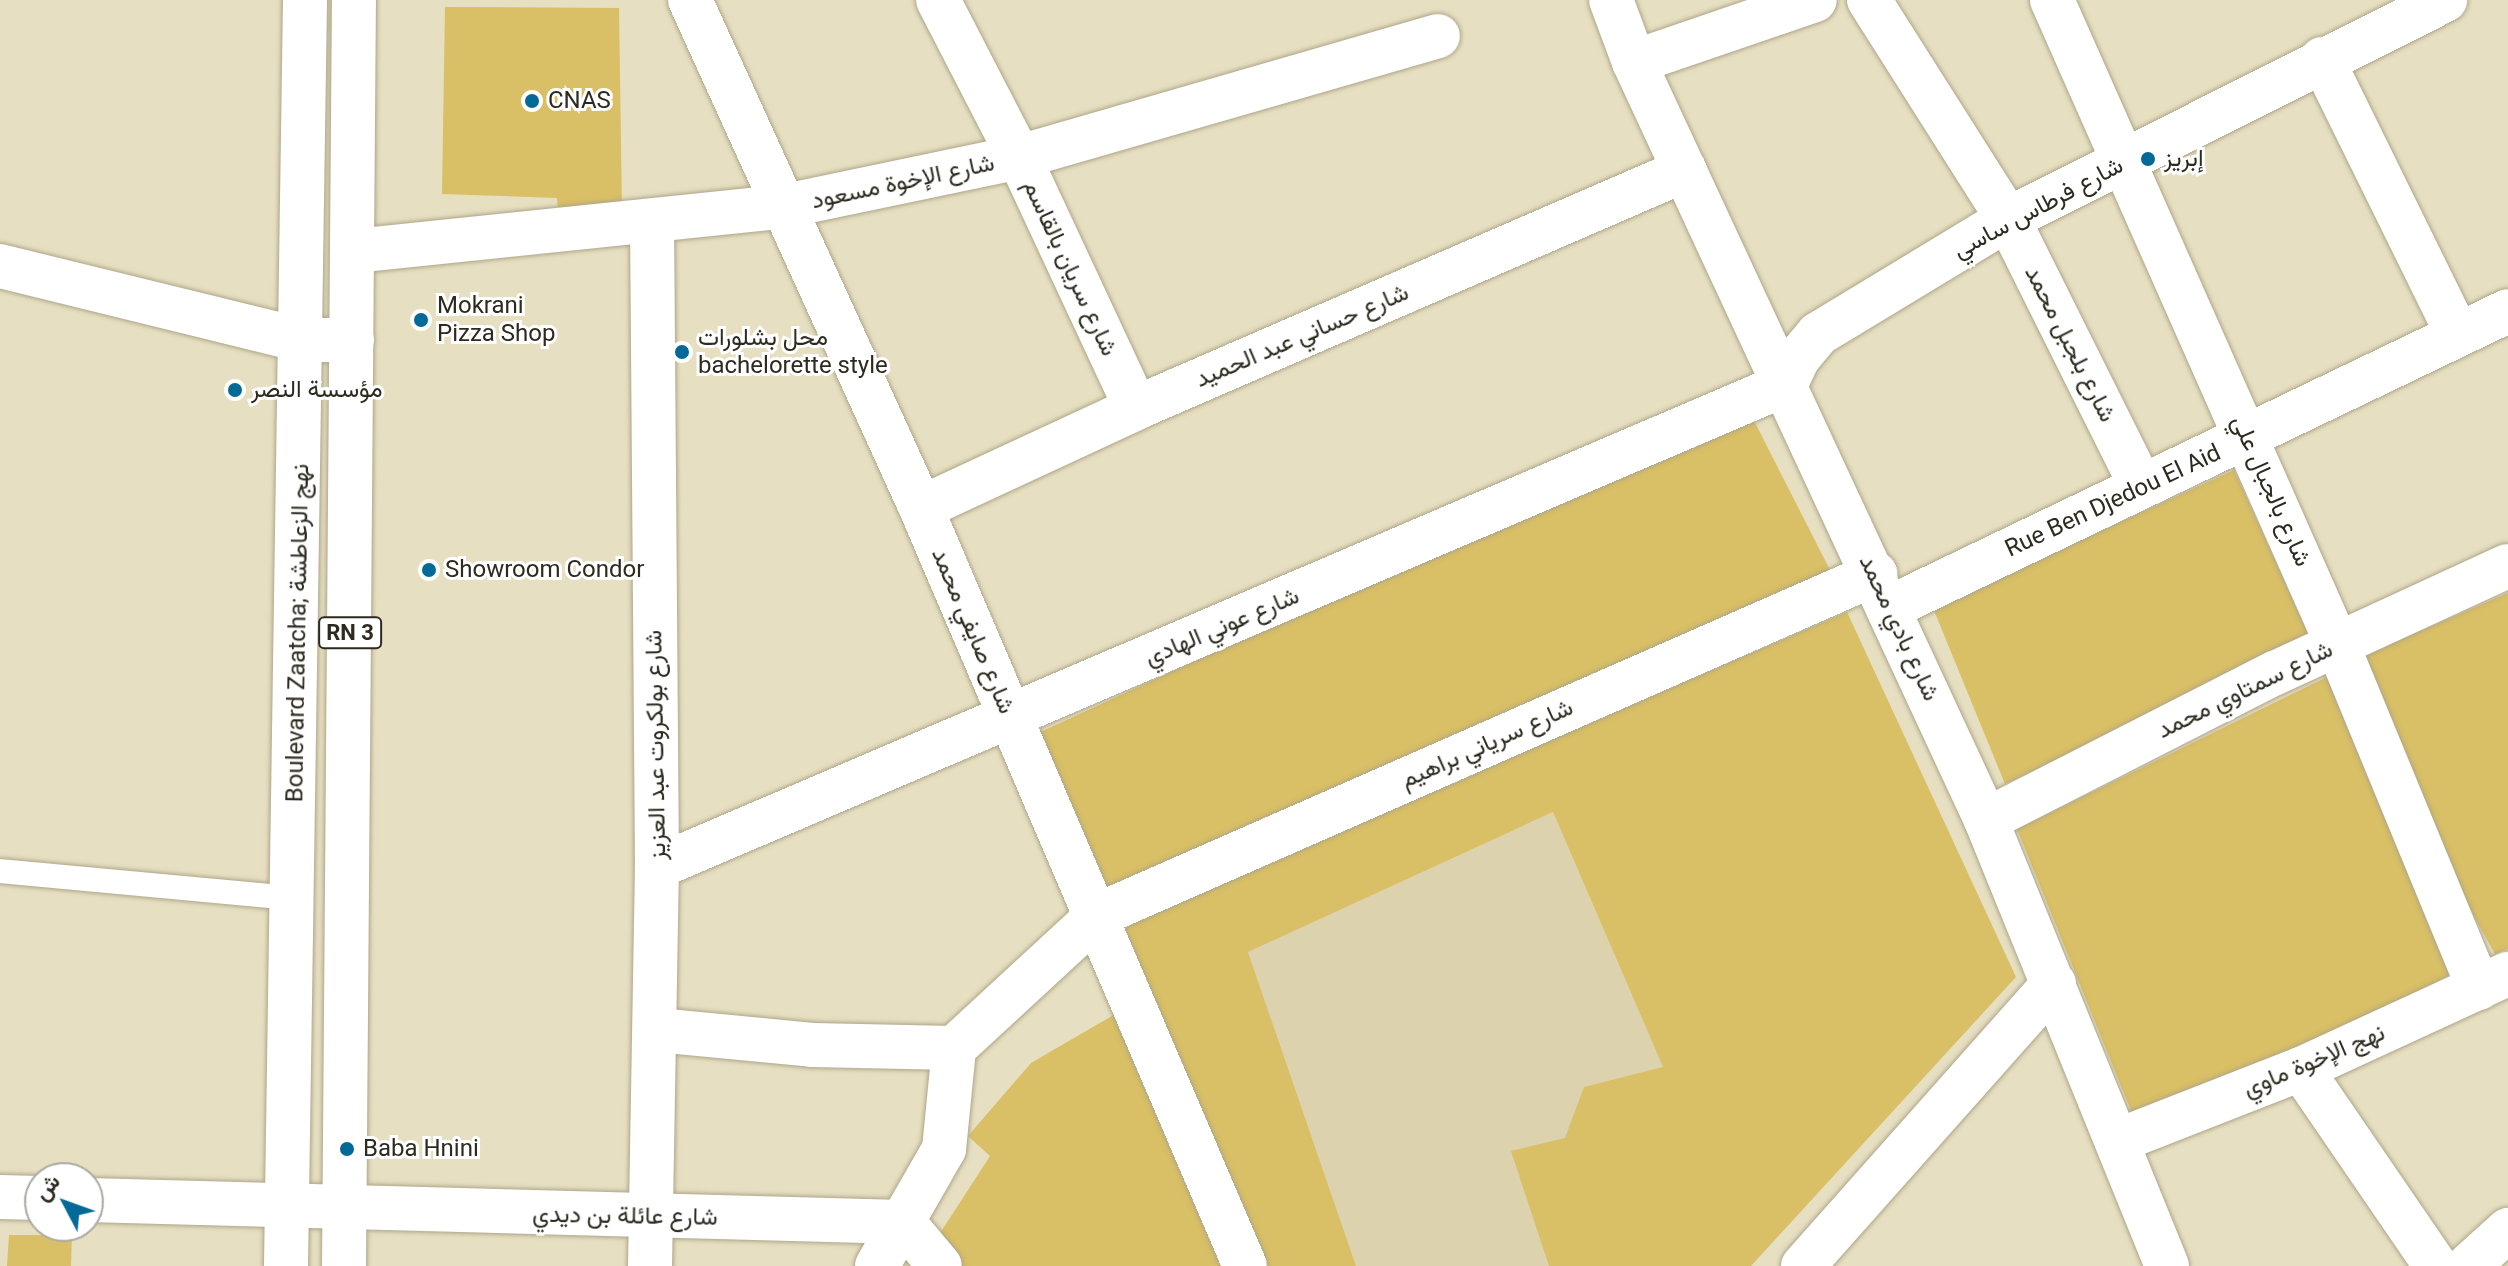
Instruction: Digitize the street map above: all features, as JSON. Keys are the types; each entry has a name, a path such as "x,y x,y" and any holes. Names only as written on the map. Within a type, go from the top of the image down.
{"street":[{"name":"Boulevard Zaatcha; نهج الزعاطشة","path":"286,1266 305,0"},
{"name":"Boulevard Zaatcha; نهج الزعاطشة","path":"344,1266 354,0"},
{"name":"شارع صايفي محمد","path":"690,0 921,508 1010,719 1098,915 1245,1266"},
{"name":"شارع سريان بالقاسم","path":"938,0 1019,157 1136,408"},
{"name":"شارع بادي محمد","path":"1611,0 1634,62 1883,590 1986,820 2167,1266"},
{"path":"1634,62 1815,0"},
{"name":"شارع بلجبل محمد","path":"1869,0 2008,219 2141,486"},
{"name":"شارع بالجبال علي","path":"2052,0 2127,160 2337,644 2493,981"},
{"name":"شارع فرطاس ساسي","path":"1786,384 1798,358 1818,334 2008,219 2445,0"},
{"name":"شارع الإخوة مسعود","path":"353,251 652,223 785,206 1019,157 1438,36"},
{"path":"2322,59 2457,333"},
{"name":"شارع حساني عبد الحميد","path":"921,508 1136,408 1685,170"},
{"name":"شارع بولكروت عبد العزيز","path":"650,1266 654,1218 657,1030 652,223"},
{"path":"0,266 302,340 352,340"},
{"name":"Rue Ben Djedou El Aid","path":"1883,590 2141,486 2248,438 2457,333 2508,311"},
{"name":"شارع عوني الهادي","path":"657,867 1010,719 1786,384"},
{"name":"شارع سمتاوي محمد","path":"1986,820 2337,644 2508,566"},
{"name":"شارع سرياني براهيم","path":"954,1048 1098,915 1883,590"},
{"name":"نهج الإخوة ماوي","path":"2117,1141 2301,1069 2493,981"},
{"path":"1803,1266 2054,983"},
{"path":"657,1030 812,1045 954,1048 944,1149 877,1266"},
{"path":"2301,1069 2436,1266"},
{"path":"0,1197 24,1198"},
{"name":"شارع عائلة بن ديدي","path":"104,1201 654,1218 903,1222"},
{"path":"903,1222 940,1266"},
{"path":"2468,1266 2508,1230"}],"lane":[{"path":"0,871 293,898"}],"shaded area":[{"path":"1553,812 1663,1067 1549,1266 1356,1266 1248,952"}],"building":[{"name":"CNAS","path":"445,7 619,8 622,212 558,213 557,198 442,194"},
{"path":"1747,407 1830,570 1106,893 1034,735"},
{"path":"2234,470 2312,641 2005,784 1933,608"},
{"path":"2508,593 2508,949 2495,954 2399,783 2358,658"},
{"path":"1847,612 2016,977 1751,1266 1549,1266 1511,1151 1565,1138 1584,1087 1663,1067 1553,812 1248,952 1356,1266 1255,1266 1118,926"},
{"path":"2327,677 2451,974 2290,1060 2136,1123 2017,829"},
{"path":"1117,1013 1222,1266 957,1266 935,1241 990,1156 968,1136 1031,1063"},
{"path":"9,1235 24,1235 24,1242 72,1242 71,1266 7,1266"}],"place":[{"name":"CNAS","path":"532,101"},
{"name":"إبريز","path":"2148,159"},
{"name":"Mokrani Pizza Shop","path":"421,320"},
{"name":"محل بشلورات bachelorette style","path":"682,352"},
{"name":"مؤسسة النصر","path":"235,390"},
{"name":"Showroom Condor","path":"429,570"},
{"name":"Baba Hnini","path":"347,1149"}]}
